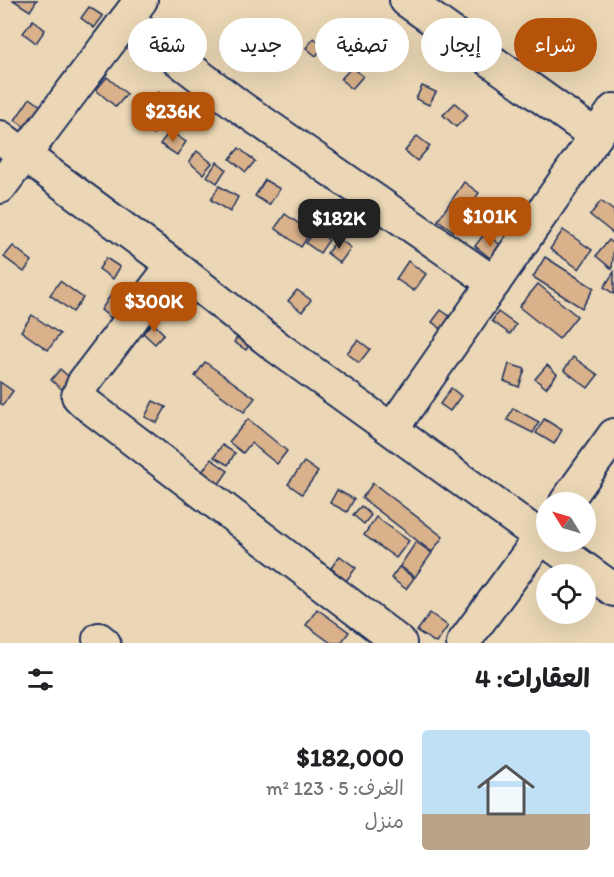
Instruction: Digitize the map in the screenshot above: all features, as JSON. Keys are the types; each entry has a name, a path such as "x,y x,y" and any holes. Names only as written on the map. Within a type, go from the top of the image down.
{"street":[{"path":"406,0 596,136"},
{"path":"0,188 12,146 133,10 243,109 494,283"},
{"path":"392,429 614,110"},
{"path":"12,146 173,265 277,347 536,530"},
{"path":"173,265 84,382 78,396 85,404 400,643"},
{"path":"573,492 614,435"},
{"path":"463,643 536,544"},
{"path":"565,552 614,590"}],"building":[{"path":"13,0 37,0 30,11"},
{"path":"89,7 103,16 94,28 81,18"},
{"path":"33,20 45,30 36,43 23,33"},
{"path":"314,38 315,39 315,55 306,48"},
{"path":"347,72 358,72 363,76 352,89 341,79"},
{"path":"107,77 127,94 116,107 96,90"},
{"path":"422,86 436,92 429,105 416,99"},
{"path":"193,91 205,105 195,113 183,100"},
{"path":"158,92 175,103 153,134 137,123"},
{"path":"30,98 45,109 30,131 15,120"},
{"path":"455,103 468,115 456,127 443,115"},
{"path":"170,131 186,142 177,155 160,144"},
{"path":"417,136 430,146 417,161 405,151"},
{"path":"239,148 255,161 246,172 230,159"},
{"path":"197,151 212,163 203,174 189,162"},
{"path":"217,162 226,169 217,183 207,176"},
{"path":"265,180 280,189 269,205 255,196"},
{"path":"464,182 479,193 453,231 438,220"},
{"path":"219,186 238,197 230,212 211,200"},
{"path":"601,201 614,211 614,234 590,215"},
{"path":"285,214 311,232 301,247 275,228"},
{"path":"316,230 329,240 320,253 306,243"},
{"path":"563,230 592,250 579,269 550,249"},
{"path":"485,233 506,249 495,262 475,246"},
{"path":"338,238 351,248 340,263 327,253"},
{"path":"609,240 614,244 612,269 596,256"},
{"path":"13,246 32,261 24,272 4,257"},
{"path":"545,257 594,288 582,308 533,277"},
{"path":"106,258 120,267 113,279 99,269"},
{"path":"408,261 426,274 414,291 396,279"},
{"path":"614,272 614,294 604,287"},
{"path":"60,281 83,298 73,312 50,295"},
{"path":"538,284 577,316 559,339 519,307"},
{"path":"297,290 311,300 302,312 288,301"},
{"path":"110,296 125,306 115,321 101,310"},
{"path":"441,310 452,318 443,330 432,322"},
{"path":"498,312 516,325 510,334 492,321"},
{"path":"32,315 60,334 48,350 21,331"},
{"path":"153,323 164,334 155,344 143,333"},
{"path":"243,328 255,336 246,350 234,342"},
{"path":"358,340 370,349 359,363 347,353"},
{"path":"573,357 598,375 588,388 564,370"},
{"path":"205,362 255,398 244,412 195,376"},
{"path":"509,364 525,369 519,387 504,381"},
{"path":"547,365 557,374 546,388 535,379"},
{"path":"60,369 74,381 65,392 51,380"},
{"path":"0,382 13,391 3,405 0,403"},
{"path":"451,388 461,396 450,411 440,404"},
{"path":"153,401 166,407 157,423 145,417"},
{"path":"513,408 539,422 533,433 507,420"},
{"path":"248,419 287,451 277,464 251,443 243,453 229,442"},
{"path":"544,419 562,430 554,444 536,433"},
{"path":"222,445 235,453 228,465 214,457"},
{"path":"211,459 228,471 219,484 202,472"},
{"path":"304,462 318,472 302,494 288,484"},
{"path":"373,483 443,537 432,552 362,498"},
{"path":"337,490 354,499 347,512 330,503"},
{"path":"361,506 371,515 364,524 353,515"},
{"path":"376,517 409,541 396,558 364,535"},
{"path":"416,542 432,553 415,577 400,566"},
{"path":"340,556 356,568 346,581 331,568"},
{"path":"399,567 414,578 406,589 391,578"},
{"path":"317,609 349,632 341,643 331,643 306,625"},
{"path":"430,613 448,626 436,643 417,631"}]}
